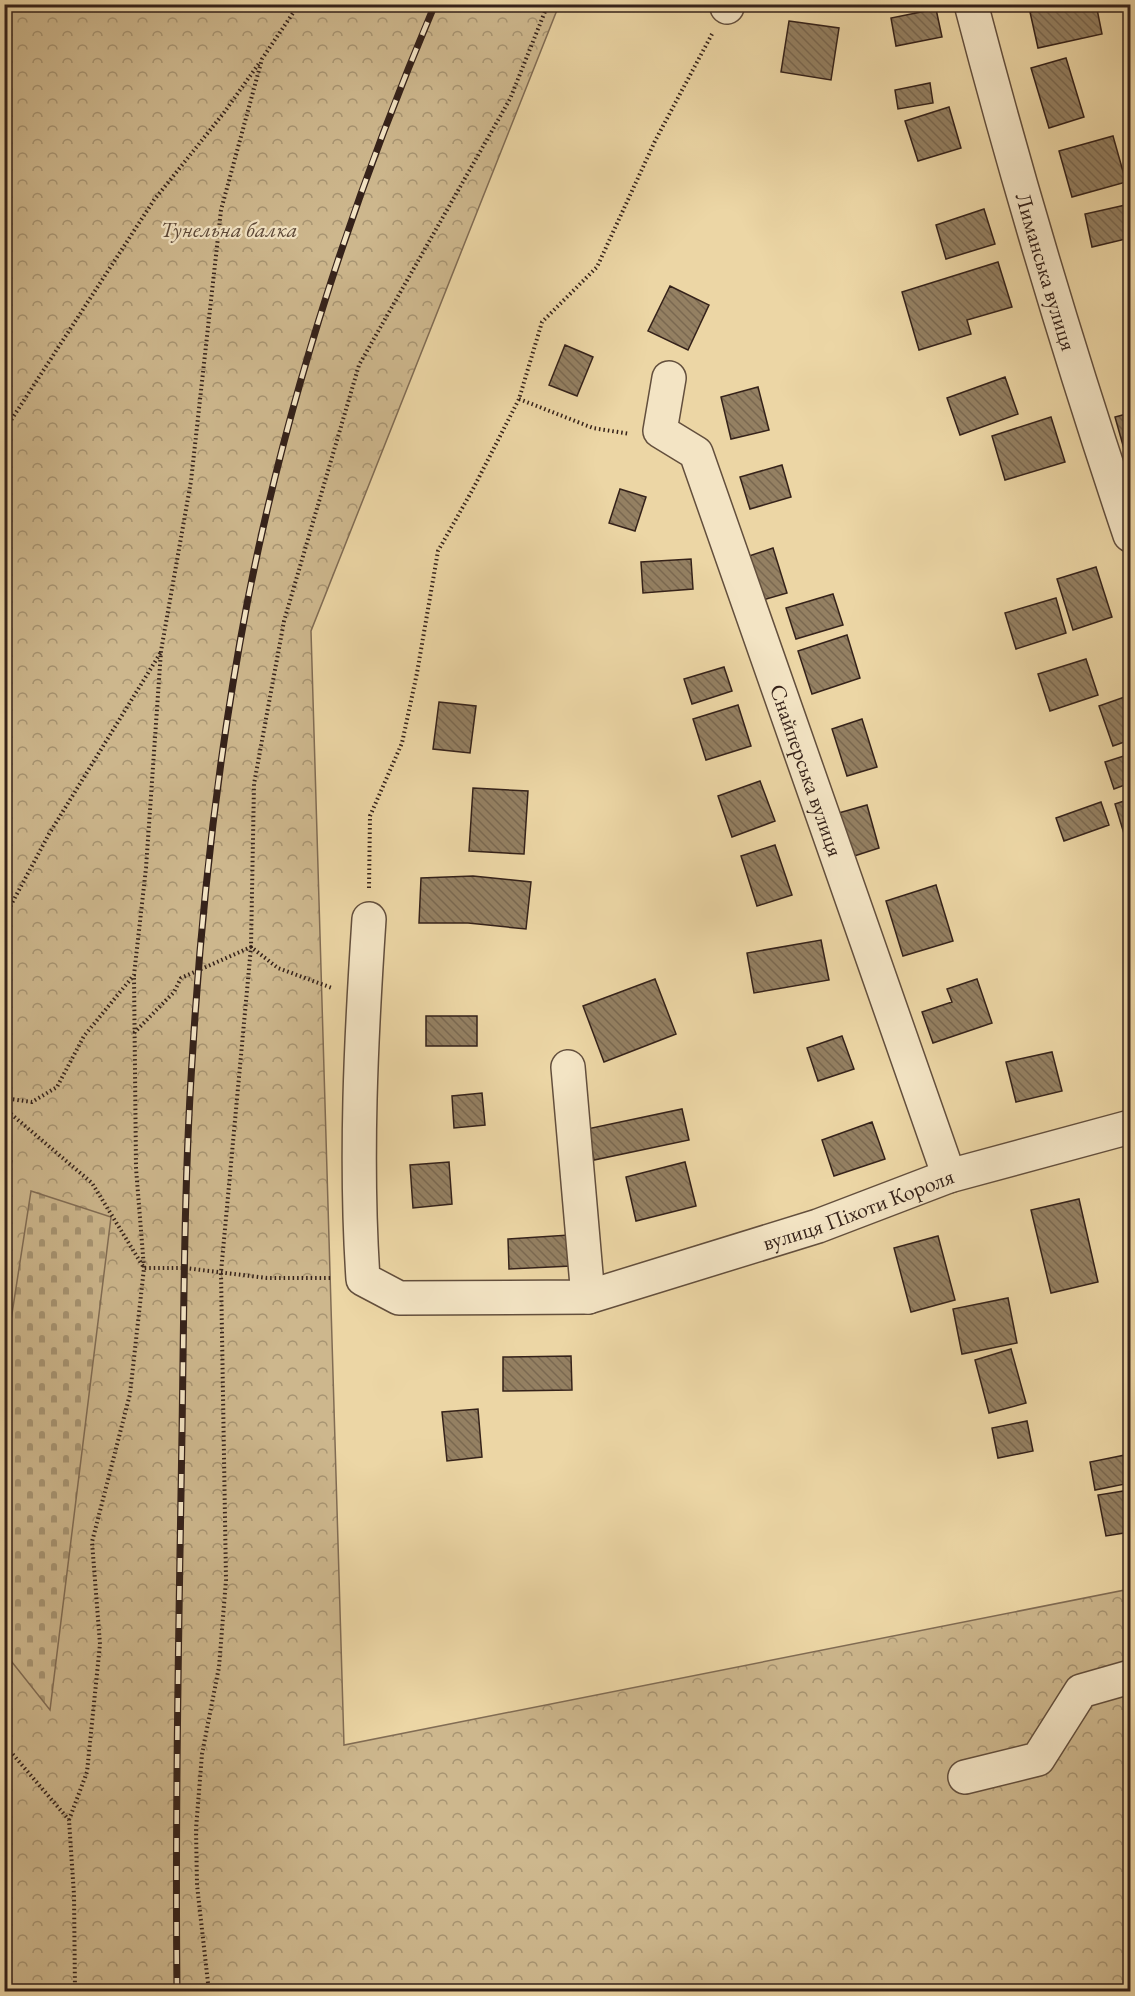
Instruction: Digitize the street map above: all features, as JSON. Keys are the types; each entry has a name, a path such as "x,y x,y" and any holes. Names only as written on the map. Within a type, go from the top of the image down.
{"street":[{"name":"Лиманська вулиця","path":"971,4 1000,117 1105,459 1131,535"},
{"path":"660,431 669,378"},
{"name":"Снайперська вулиця","path":"660,431 696,453 949,1176"},
{"path":"363,1279 359,1215 361,1043 369,919"},
{"path":"568,1067 588,1297"},
{"name":"вулиця Піхоти Короля","path":"363,1279 399,1298 588,1297 818,1226 949,1176 1131,1127"},
{"path":"965,1777 1038,1760 1081,1691 1131,1677"}],"path":[{"path":"4,431 154,200 223,114 299,4"},
{"path":"209,1992 197,1885 196,1829 202,1755 219,1667 226,1580 221,1272 251,947 254,784 284,621 359,365 510,99 548,4"},
{"path":"369,919 370,816 402,743 417,673 438,551 519,399 542,322 597,267 655,141 727,6"},
{"path":"75,1992 74,1895 69,1820 87,1772 100,1644 92,1542 130,1394 144,1268 136,1168 134,975 146,868 161,651 190,481 221,210 262,59"},
{"path":"519,399 593,428 635,435 660,431"},
{"path":"4,918 49,834 161,651"},
{"path":"251,947 278,968 364,1000"},
{"path":"134,1033 174,992 181,978 251,947"},
{"path":"4,1098 32,1102 57,1087 84,1036 134,975"},
{"path":"4,1108 92,1184 144,1268"},
{"path":"144,1268 185,1268 267,1278 363,1279"},
{"path":"4,1744 69,1820"}],"green space":[{"name":"Тунельна балка","path":"5,5 559,5 311,631 344,1745 1130,1589 1130,1991 5,1991 4,1196 12,1161 5,1161"},
{"path":"31,1191 111,1217 50,1710 4,1652 5,1359"}],"building":[{"path":"1062,4 1096,4 1102,34 1038,48 1030,12"},
{"path":"936,9 942,37 896,46 891,18"},
{"path":"789,21 839,28 831,80 781,72"},
{"path":"1066,58 1084,117 1049,128 1031,68"},
{"path":"930,83 933,103 898,109 895,90"},
{"path":"949,107 961,148 918,161 905,121"},
{"path":"1113,136 1126,182 1072,197 1059,151"},
{"path":"1130,204 1130,238 1092,247 1085,214"},
{"path":"984,209 995,244 946,259 936,225"},
{"path":"998,262 1012,307 967,320 971,334 919,350 902,292"},
{"path":"670,286 709,305 688,350 648,331"},
{"path":"565,345 593,357 577,396 549,385"},
{"path":"1005,377 1018,414 960,435 947,398"},
{"path":"758,387 769,430 731,439 721,397"},
{"path":"1130,413 1130,448 1124,449 1115,417"},
{"path":"1051,417 1065,462 1005,480 992,436"},
{"path":"782,465 791,497 750,509 740,477"},
{"path":"620,489 646,497 635,531 609,523"},
{"path":"773,548 787,593 756,602 743,558"},
{"path":"691,559 693,589 643,593 641,562"},
{"path":"1096,567 1112,617 1073,630 1057,579"},
{"path":"833,594 843,625 796,639 786,608"},
{"path":"1056,598 1066,633 1016,649 1005,613"},
{"path":"847,635 860,678 812,694 798,651"},
{"path":"1086,659 1098,695 1050,711 1038,674"},
{"path":"724,667 732,691 692,704 684,679"},
{"path":"1130,695 1130,740 1113,746 1099,706"},
{"path":"439,702 476,706 470,753 433,749"},
{"path":"738,705 751,746 706,760 693,719"},
{"path":"862,719 877,767 847,776 832,729"},
{"path":"1130,754 1130,783 1114,789 1105,762"},
{"path":"760,781 775,821 732,837 718,796"},
{"path":"473,788 528,791 524,854 469,851"},
{"path":"1130,799 1130,846 1128,847 1115,804"},
{"path":"1101,802 1109,825 1064,841 1056,818"},
{"path":"867,805 879,848 848,858 835,814"},
{"path":"775,845 792,895 757,906 741,856"},
{"path":"473,876 531,882 526,929 468,923 419,923 421,878"},
{"path":"936,885 953,941 903,956 886,901"},
{"path":"821,940 829,980 754,993 747,953"},
{"path":"655,979 676,1034 604,1062 583,1006"},
{"path":"977,979 992,1023 933,1043 922,1012 952,1002 947,989"},
{"path":"426,1016 477,1016 477,1046 426,1046"},
{"path":"842,1036 854,1069 818,1081 807,1048"},
{"path":"1052,1052 1062,1091 1016,1102 1006,1062"},
{"path":"482,1093 485,1125 454,1128 452,1096"},
{"path":"682,1109 689,1140 594,1160 587,1129"},
{"path":"872,1122 885,1159 834,1176 822,1140"},
{"path":"449,1162 452,1204 413,1208 410,1165"},
{"path":"685,1162 696,1206 636,1221 626,1177"},
{"path":"1079,1199 1098,1282 1051,1293 1031,1210"},
{"path":"569,1235 571,1266 509,1269 508,1239"},
{"path":"938,1236 955,1300 911,1312 894,1248"},
{"path":"1008,1298 1017,1343 962,1354 953,1309"},
{"path":"1011,1349 1026,1403 989,1413 975,1360"},
{"path":"571,1356 572,1390 503,1391 503,1357"},
{"path":"478,1409 482,1457 447,1461 442,1412"},
{"path":"1027,1421 1033,1451 998,1458 992,1428"},
{"path":"1130,1454 1130,1483 1095,1490 1090,1462"},
{"path":"1130,1490 1130,1532 1106,1536 1098,1495"}],"railway":[{"path":"177,1992 178,1712 188,1144 201,936 220,770 247,604 263,527 302,375 350,225 435,4"}]}
